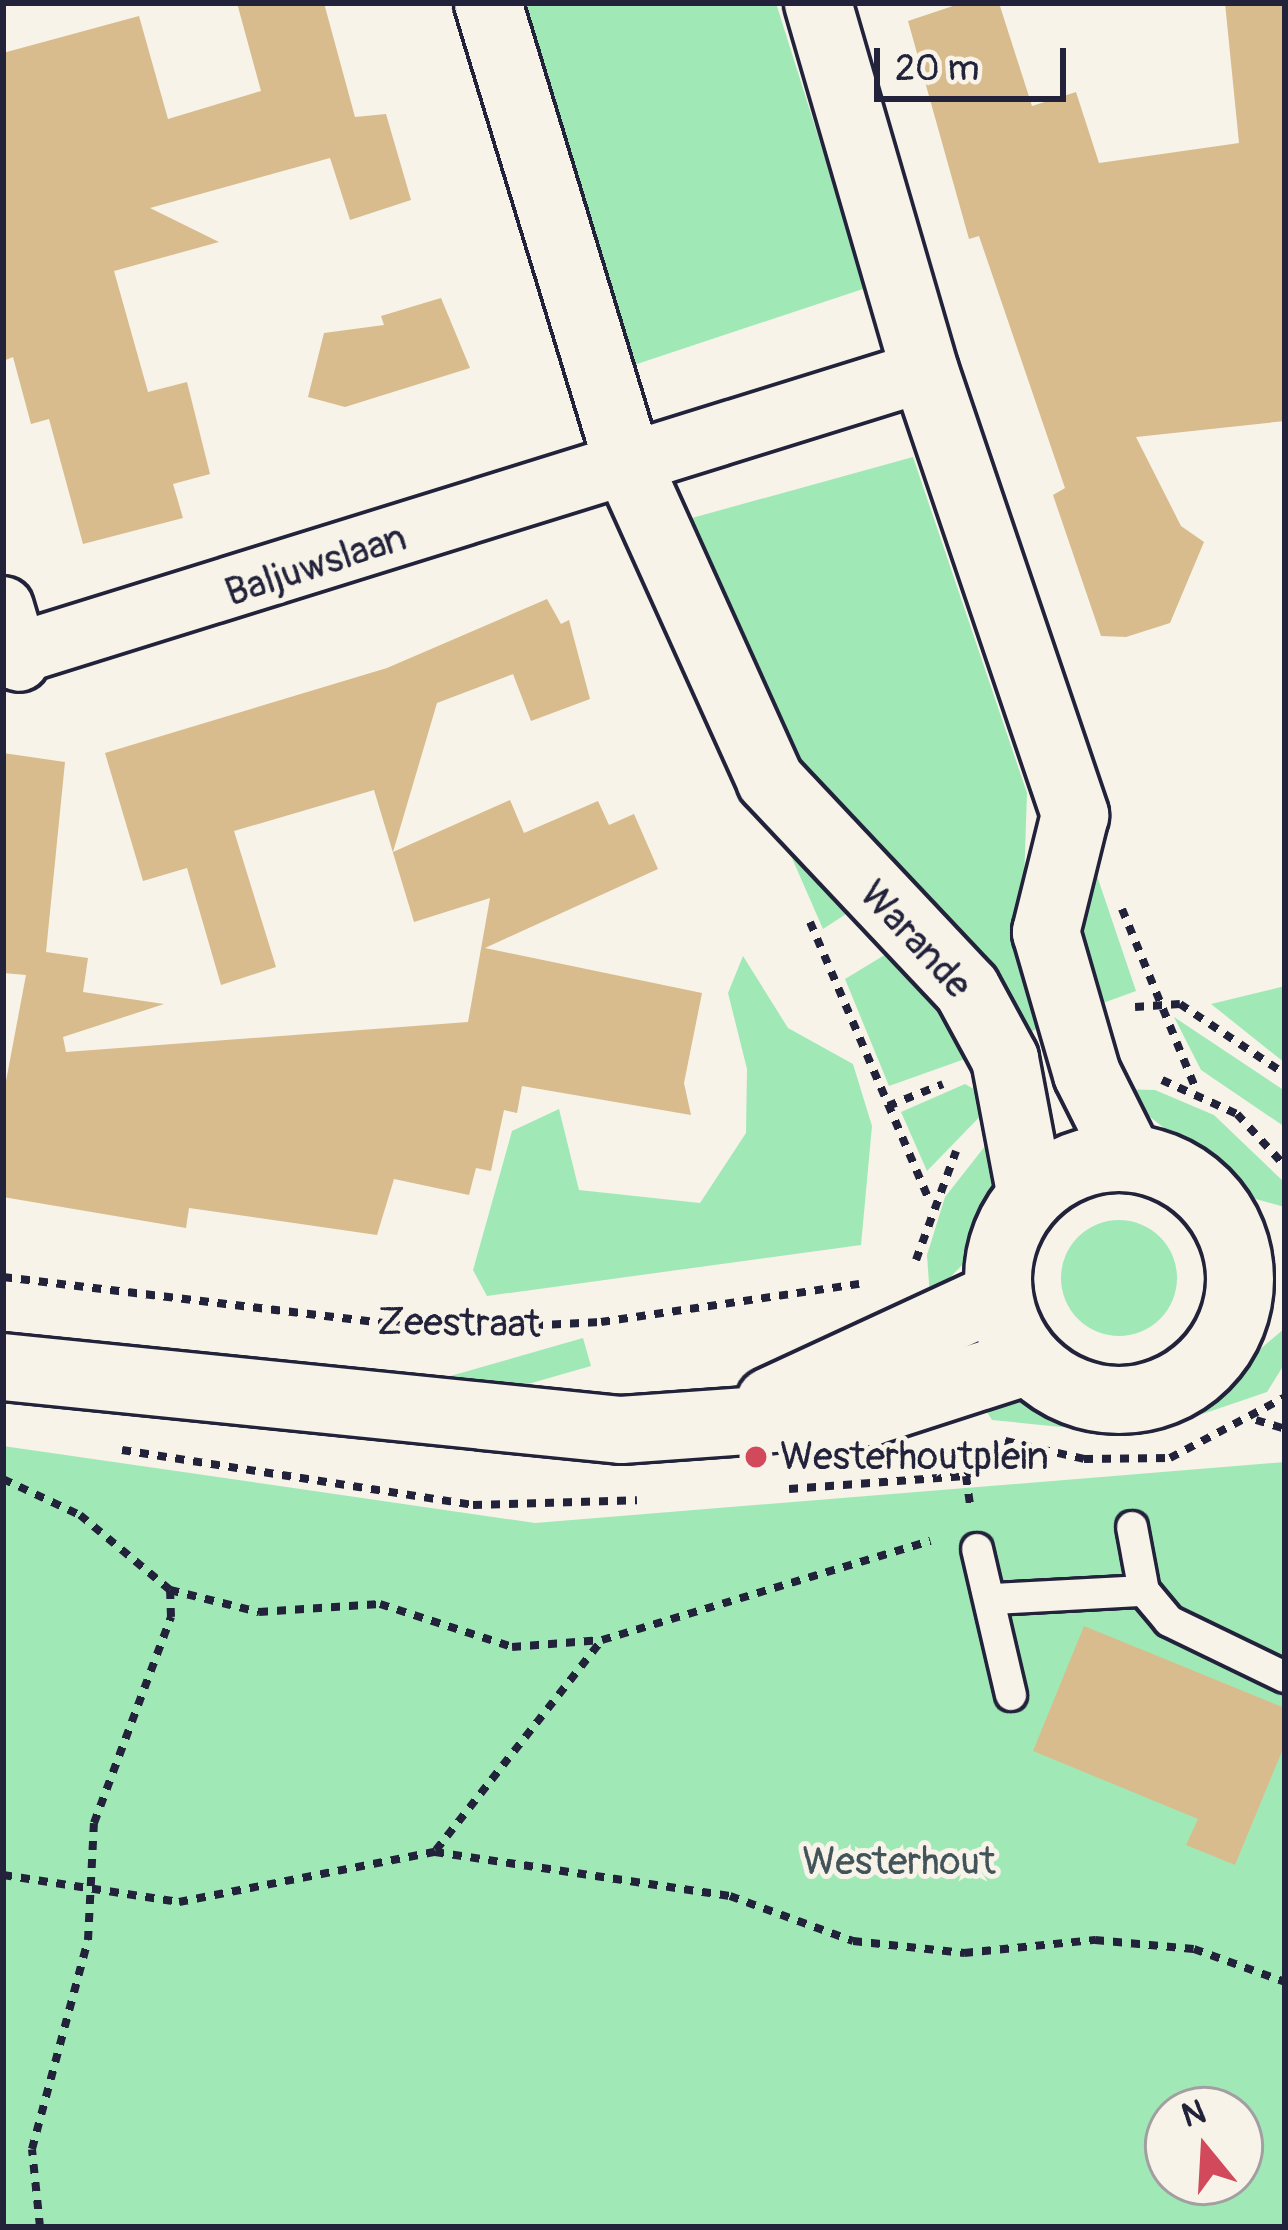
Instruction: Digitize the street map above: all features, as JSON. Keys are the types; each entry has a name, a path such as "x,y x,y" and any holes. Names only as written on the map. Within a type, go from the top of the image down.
{"main road":[{"name":"Warande","path":"488,3 628,467 770,780 967,989 1005,1059 1031,1196"},
{"path":"818,3 925,370 1075,814 1046,932 1088,1074 1129,1158"},
{"path":"1129,1158 1190,1180 1258,1232 1260,1312 1194,1374 1144,1397 1090,1397 1028,1361 999,1295 999,1259 1031,1196 1059,1173 1129,1158"},
{"path":"728,1419 999,1295"},
{"path":"3,1367 487,1423 621,1430 871,1412 1028,1361"}],"street":[{"path":"628,467 925,370"},
{"name":"Baljuwslaan","path":"8,642 628,467"}],"lane":[{"path":"1132,1527 1144,1591 1168,1621 1285,1677"},
{"path":"965,1540 994,1599 1010,1695"},
{"path":"994,1599 1144,1591"}],"path":[{"path":"1075,814 1197,1090"},
{"name":"Warande","path":"803,908 930,1202 913,1270"},
{"name":"Zeestraat","path":"3,1277 443,1330 601,1322 868,1282"},
{"path":"1005,1440 1084,1460 1170,1458 1254,1420 1285,1397"},
{"path":"1254,1420 1285,1429"},
{"path":"3,1479 80,1515 170,1590 259,1612 380,1604 512,1647 602,1640 965,1540"},
{"path":"40,2227 32,2149 95,1891 94,1823 171,1617 170,1590"},
{"path":"435,1852 602,1640"},
{"path":"3,1874 179,1902 435,1852 730,1896 854,1941 964,1953 1095,1940 1194,1949 1285,1982"}],"green space":[{"path":"513,3 776,3 866,288 622,369"},
{"path":"913,457 1027,793 1023,912 1044,1026 1013,1039 971,955 922,892 795,779 681,521"},
{"path":"781,833 863,903 823,929"},
{"path":"1093,864 1136,991 1081,1011 1076,926"},
{"path":"906,942 976,1055 889,1086 845,979"},
{"path":"743,956 788,1028 853,1064 872,1126 861,1245 487,1296 473,1270 512,1131 559,1109 579,1190 700,1203 746,1133 747,1069 728,993"},
{"path":"1285,986 1285,1063 1211,1004"},
{"path":"1174,1017 1285,1091 1285,1127 1201,1070"},
{"path":"965,1084 995,1101 927,1171 901,1112"},
{"path":"1115,1089 1155,1090 1214,1115 1285,1183 1285,1207 1252,1198"},
{"path":"993,1136 1002,1182 971,1256 930,1298 927,1255 945,1197"},
{"path":"1119,1220 1141,1224 1160,1237 1173,1256 1177,1278 1173,1300 1160,1319 1141,1332 1119,1336 1097,1332 1078,1319 1065,1300 1061,1278 1065,1256 1078,1237 1097,1224"},
{"path":"1285,1328 1285,1363 1267,1392 1141,1435 992,1420 979,1400 1036,1403 1099,1427 1145,1424 1191,1408"},
{"path":"583,1338 591,1366 408,1418 400,1390"},
{"name":"Westerhout","path":"3,1446 535,1523 1285,1462 1285,2227 3,2227"}],"building":[{"path":"237,3 324,3 355,117 386,114 411,200 350,220 330,158 150,208 219,242 114,271 148,392 187,382 210,474 173,484 183,518 83,544 49,419 31,424 13,357 3,361 3,53 139,16 168,119 261,91"},
{"path":"962,3 999,3 1032,106 1076,92 1099,163 1239,143 1225,3 1285,3 1285,421 1136,437 1181,526 1204,542 1170,623 1126,637 1101,636 1053,495 1065,488 979,236 969,239 908,21"},
{"path":"441,298 470,368 345,407 308,397 324,333 384,325 381,316"},
{"path":"547,599 561,624 569,620 590,699 531,721 513,674 437,703 393,852 510,800 524,833 598,801 609,825 634,814 658,869 485,948 702,993 684,1083 691,1115 522,1086 517,1113 504,1110 491,1171 476,1168 469,1195 394,1179 377,1235 189,1208 186,1228 3,1197 3,1097 26,975 3,973 3,753 65,762 46,952 88,958 83,992 164,1004 63,1037 66,1052 468,1022 490,898 414,922 374,790 234,831 276,967 221,985 187,868 143,881 105,753 387,668"},
{"path":"1084,1626 1285,1708 1285,1744 1235,1865 1186,1845 1198,1819 1033,1751"}],"place":[{"name":"Westerhoutplein","path":"756,1457"}]}
